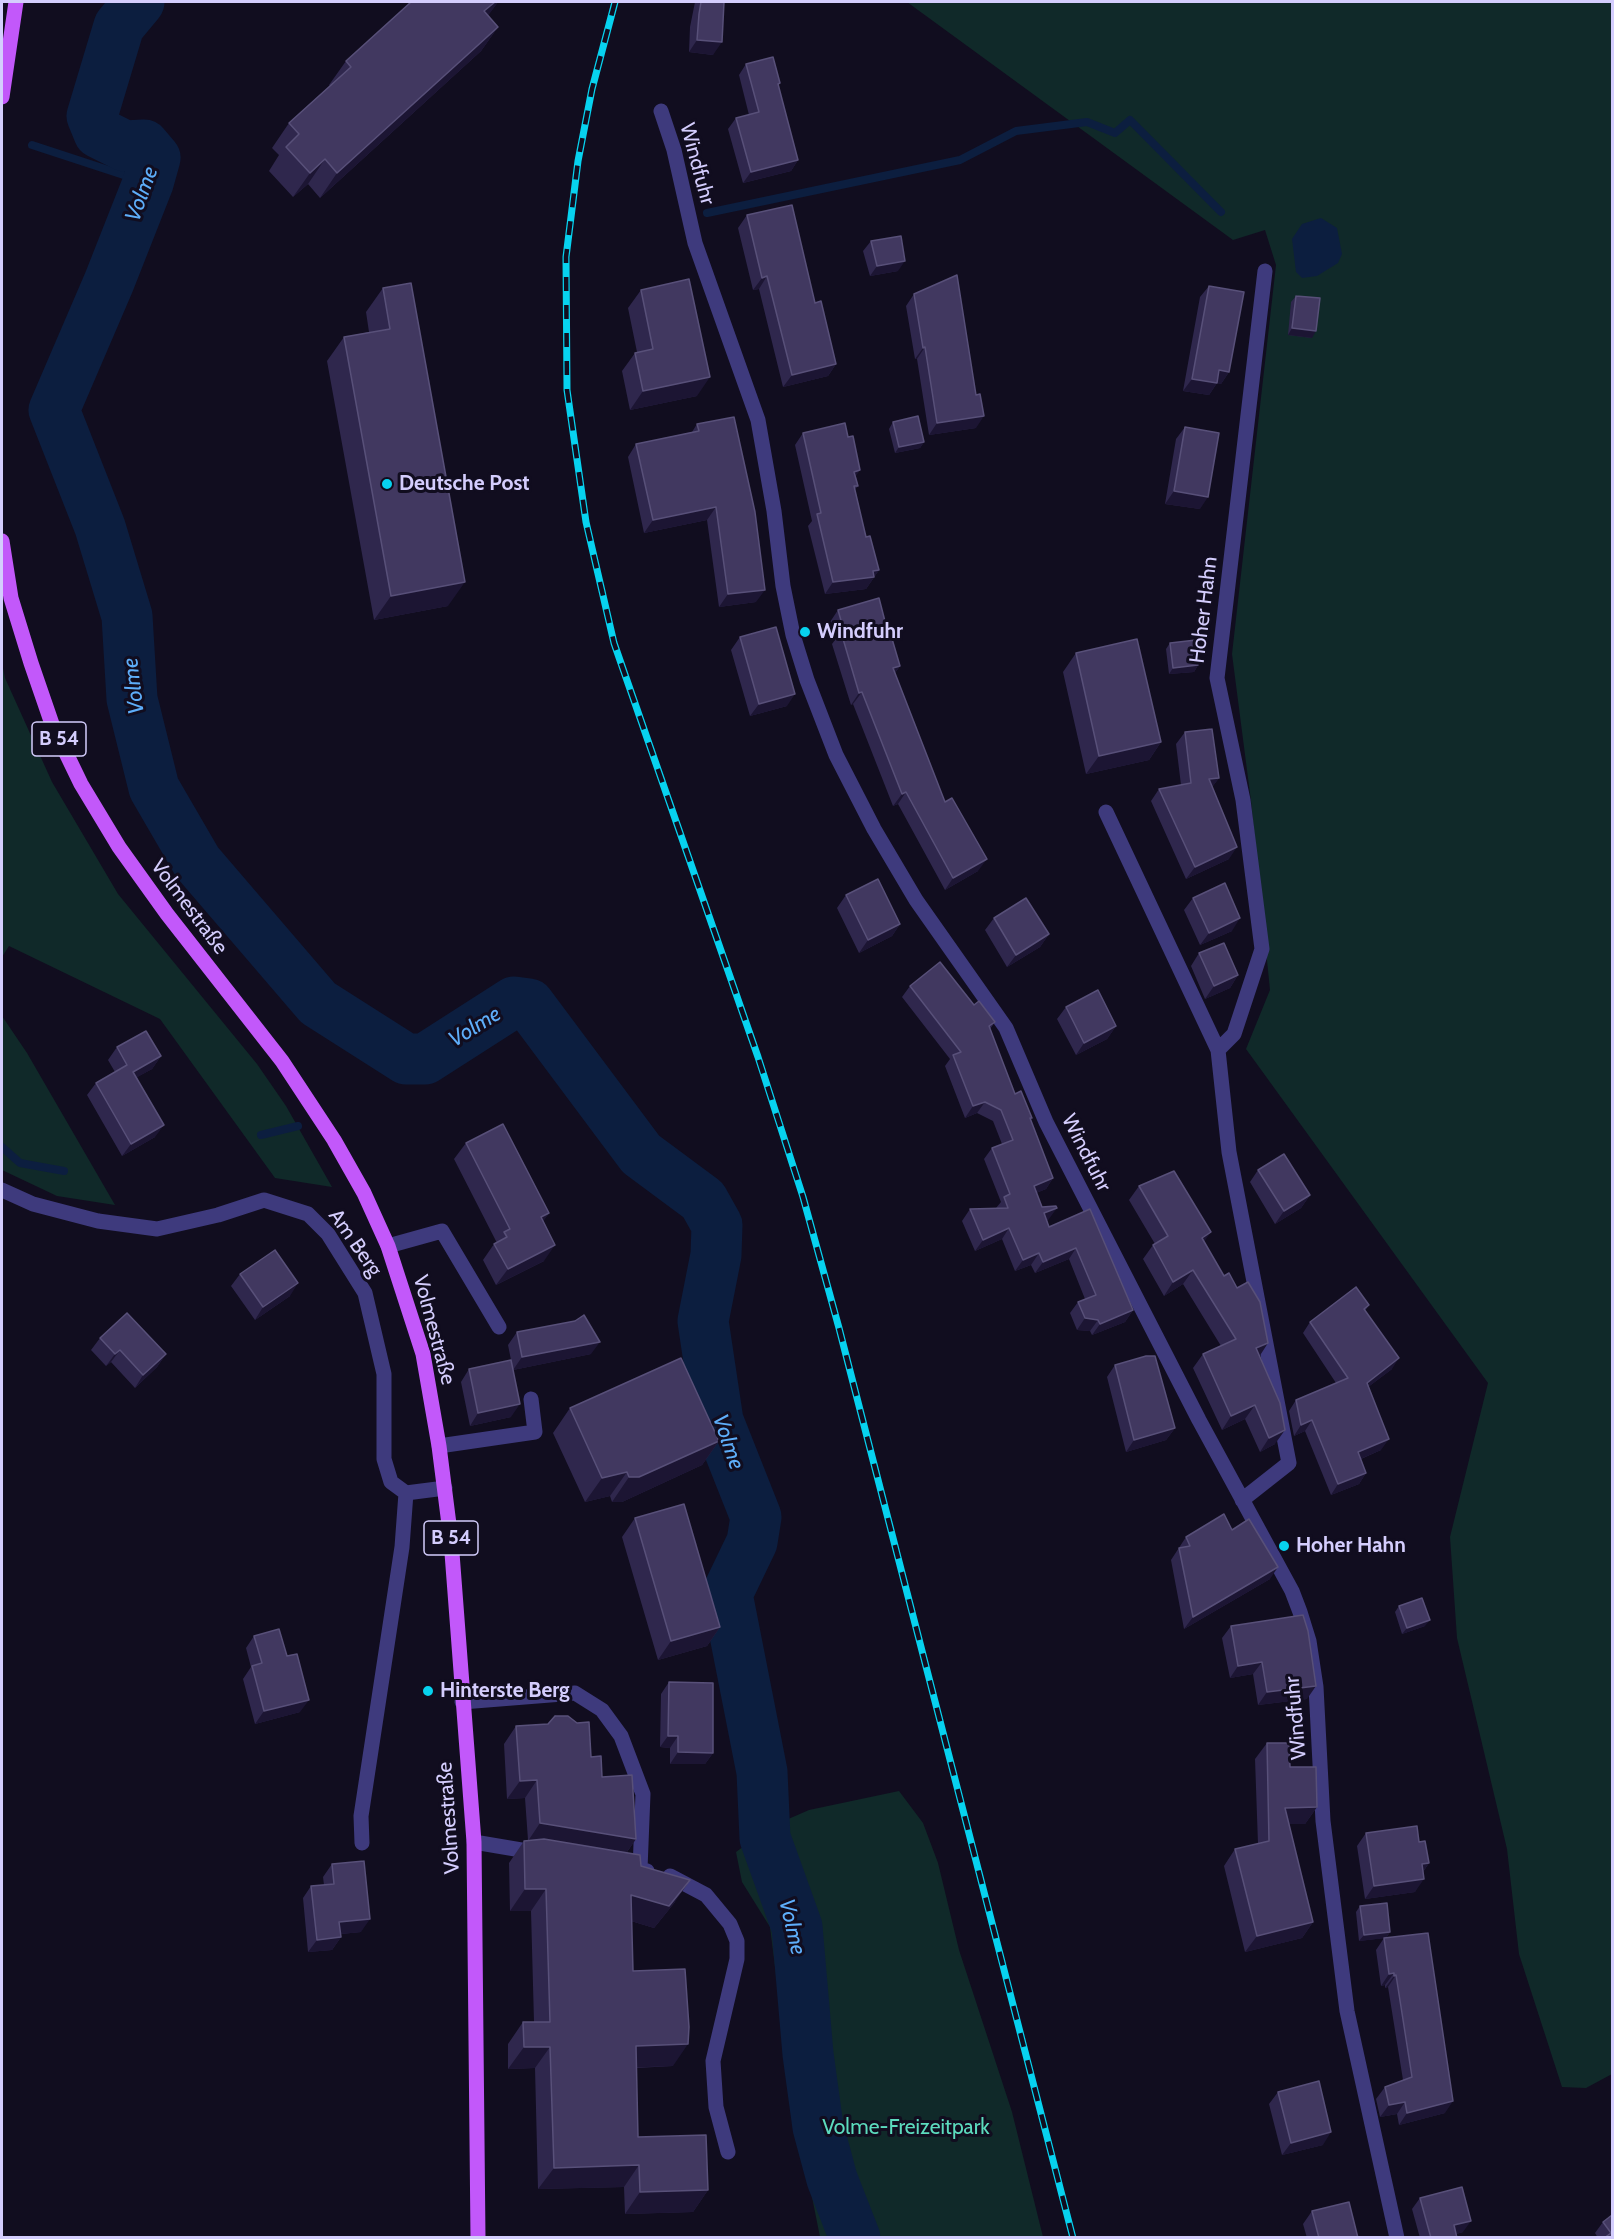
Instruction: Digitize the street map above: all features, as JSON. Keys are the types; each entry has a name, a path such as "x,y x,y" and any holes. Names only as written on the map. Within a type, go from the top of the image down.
{"main road":[{"path":"2,97 16,2"},
{"name":"Volmestraße","path":"2,541 6,594 52,724 81,784 126,857 167,914 289,1070 334,1140 363,1192 388,1246 423,1354 439,1446 451,1540 474,1842 478,2238"}],"street":[{"name":"Windfuhr","path":"661,111 674,150 695,243 758,420 774,511 783,586 793,635 807,680 836,755 874,829 916,900 1006,1028 1046,1122 1242,1500 1292,1591 1309,1641 1316,1688 1323,1821 1347,2011 1397,2238"},
{"name":"Hoher Hahn","path":"1218,1050 1234,1034 1262,949 1243,800 1217,678 1265,271"},
{"path":"1106,812 1218,1050 1229,1152 1290,1463 1242,1500"},
{"name":"Am Berg","path":"2,1190 33,1204 98,1221 157,1229 218,1215 264,1200 308,1214 328,1234 365,1293 384,1374 384,1459 392,1482 406,1493"},
{"path":"388,1246 442,1231 499,1327"},
{"path":"439,1446 535,1432 531,1399"},
{"path":"362,1843 361,1816 402,1547 406,1493 445,1488"},
{"path":"462,1702 575,1693 602,1710 621,1736 643,1794 635,1868 675,1877 706,1895 730,1924 736,1941 737,1959 713,2061 716,2107 728,2152"},
{"path":"474,1842 551,1855"}],"green space":[{"path":"907,2 1612,2 1612,2074 1586,2088 1562,2087 1519,1954 1507,1849 1457,1638 1450,1537 1488,1383 1246,1049 1270,990 1251,801 1232,654 1276,265 1265,230 1233,240"},
{"path":"2,663 5,678 52,782 118,894 257,1064 286,1106 332,1187 275,1178 160,1019 9,946 2,957"},
{"path":"2,1016 27,1053 115,1205 57,1196 2,1170"},
{"name":"Volme-Freizeitpark","path":"899,1791 923,1823 938,1863 959,1950 1012,2112 1043,2237 820,2237 790,2087 770,1927 742,1882 736,1852 770,1827 809,1810"}],"water":[{"path":"1321,218 1337,228 1342,254 1338,263 1317,276 1302,278 1296,272 1292,239 1302,224"}],"building":[{"path":"411,2 495,2 484,11 498,27 337,173 325,159 310,173 286,147 299,134 289,123 351,67 346,61"},
{"path":"701,2 724,2 722,42 697,40"},
{"path":"773,57 798,160 751,172 736,118 759,112 746,64"},
{"path":"792,205 815,303 821,301 836,364 792,375 767,276 762,278 747,215"},
{"path":"901,236 905,261 877,266 871,241"},
{"path":"957,275 976,395 980,394 984,416 937,423 914,294"},
{"path":"689,279 710,377 643,391 635,353 653,349 641,290"},
{"name":"Deutsche Post","path":"411,283 465,582 391,596 344,337 390,329 383,288"},
{"path":"1209,286 1244,292 1229,372 1219,370 1217,383 1192,379"},
{"path":"1296,296 1320,298 1316,331 1292,328"},
{"path":"918,416 924,442 899,447 893,422"},
{"path":"734,417 755,512 765,590 728,594 716,507 653,520 636,444 699,431 697,424"},
{"path":"845,423 848,437 853,436 860,470 854,472 858,486 854,486 866,537 870,536 879,570 873,571 874,577 833,582 817,514 821,513 803,433"},
{"path":"1185,427 1219,433 1208,497 1174,491"},
{"path":"879,598 900,666 893,668 945,802 952,798 987,859 953,878 906,792 902,794 862,692 859,693 841,632 844,631 838,610"},
{"path":"776,627 795,694 759,704 740,637"},
{"path":"1137,639 1161,742 1099,756 1076,653"},
{"path":"1196,640 1198,665 1173,668 1170,643"},
{"path":"1212,729 1219,778 1209,779 1237,847 1195,867 1159,789 1191,783 1185,732"},
{"path":"878,879 900,924 868,940 846,895"},
{"path":"1225,883 1240,918 1209,933 1193,898"},
{"path":"1026,898 1049,934 1016,955 994,918"},
{"path":"1224,943 1238,975 1214,986 1199,953"},
{"path":"940,962 974,1005 979,1001 995,1022 989,1026 1015,1094 1021,1091 1053,1178 1034,1186 1042,1207 1056,1206 1057,1208 1044,1213 1049,1227 1090,1209 1133,1310 1100,1324 1098,1320 1085,1318 1078,1302 1096,1295 1076,1248 1043,1262 1039,1253 1023,1260 1009,1228 983,1240 970,1209 1008,1208 1004,1197 1010,1194 992,1148 1013,1140 1001,1110 985,1102 973,1106 953,1055 961,1052 910,986"},
{"path":"1098,990 1116,1026 1084,1043 1066,1007"},
{"path":"146,1031 161,1056 133,1072 164,1125 131,1144 96,1083 127,1065 117,1047"},
{"path":"503,1124 549,1213 541,1217 555,1245 508,1269 494,1244 507,1237 504,1232 510,1229 466,1143"},
{"path":"1284,1154 1310,1195 1284,1211 1258,1170"},
{"path":"1174,1171 1211,1232 1202,1238 1224,1276 1229,1273 1237,1288 1248,1282 1260,1302 1268,1343 1256,1348 1280,1403 1285,1430 1269,1438 1255,1405 1231,1416 1203,1354 1236,1339 1193,1270 1173,1282 1153,1245 1168,1236 1139,1186"},
{"path":"275,1250 298,1283 263,1307 240,1274"},
{"path":"1356,1287 1369,1305 1364,1309 1399,1358 1367,1383 1389,1439 1358,1452 1366,1473 1338,1484 1312,1420 1301,1425 1296,1400 1348,1378 1310,1322"},
{"path":"127,1313 166,1354 143,1375 120,1350 115,1354 100,1338"},
{"path":"584,1315 600,1342 522,1357 517,1332 575,1321"},
{"path":"1146,1356 1155,1356 1175,1428 1134,1440 1115,1365"},
{"path":"681,1358 719,1441 639,1477 629,1477 627,1472 602,1478 570,1408"},
{"path":"511,1360 520,1404 478,1413 469,1369"},
{"path":"684,1504 720,1627 671,1641 635,1518"},
{"path":"1224,1514 1232,1530 1249,1519 1278,1567 1193,1617 1179,1548 1190,1546 1186,1537"},
{"path":"1422,1598 1430,1620 1407,1628 1399,1606"},
{"path":"1303,1615 1308,1631 1316,1686 1267,1692 1262,1662 1238,1666 1231,1626"},
{"path":"279,1629 287,1656 297,1654 309,1700 264,1711 252,1666 262,1663 254,1636"},
{"path":"669,1682 713,1683 713,1753 678,1752 678,1736 668,1736"},
{"path":"555,1716 568,1716 577,1723 589,1722 591,1757 601,1756 602,1777 632,1775 636,1839 540,1823 537,1780 520,1781 516,1726 548,1724"},
{"path":"1267,1743 1289,1743 1290,1767 1316,1767 1317,1807 1285,1808 1313,1922 1257,1936 1235,1849 1269,1841"},
{"path":"1417,1826 1419,1842 1425,1841 1429,1863 1422,1864 1424,1879 1374,1886 1366,1833"},
{"path":"544,1839 640,1855 641,1866 690,1880 669,1906 631,1895 633,1971 685,1969 689,2027 688,2044 636,2046 638,2137 706,2135 708,2190 640,2192 639,2165 554,2168 550,2047 524,2047 523,2022 550,2022 546,1889 525,1889 524,1841"},
{"path":"364,1861 370,1919 339,1922 341,1937 317,1940 311,1886 334,1884 332,1864"},
{"path":"1387,1903 1390,1932 1364,1935 1360,1906"},
{"path":"1428,1933 1453,2101 1407,2113 1405,2102 1389,2105 1385,2087 1412,2077 1396,1975 1389,1974 1384,1938"},
{"path":"1319,2081 1331,2132 1291,2143 1278,2092"},
{"path":"1462,2187 1471,2221 1454,2225 1457,2238 1431,2238 1420,2198"},
{"path":"1349,2202 1358,2238 1319,2238 1312,2211"},
{"path":"1612,2215 1612,2238 1604,2238 1611,2233 1603,2222"}],"waterway":[{"name":"Volme","path":"139,2 119,26 92,116 99,133 125,146 144,145 155,158 148,183 109,282 54,410 100,527 127,616 132,699 154,788 197,862 318,1003 406,1059 425,1059 514,1002 529,1004 641,1154 703,1200 717,1225 716,1255 703,1321 718,1421 756,1517 752,1542 727,1594 762,1772 765,1838 797,1927 808,2054 818,2127 832,2179 855,2238"},
{"path":"707,213 960,160 1016,131 1087,122 1115,133 1130,120 1221,212"},
{"path":"32,145 148,183"},
{"path":"261,1135 298,1126"},
{"path":"2,1147 20,1163 64,1171"}],"railway":[{"path":"615,2 592,89 578,161 566,257 567,390 586,522 614,643 758,1057 803,1197 839,1328 1073,2238"}],"place":[{"name":"Deutsche Post","path":"387,484"},
{"name":"Windfuhr","path":"805,632"},
{"name":"Hoher Hahn","path":"1284,1546"},
{"name":"Hinterste Berg","path":"428,1691"}]}
